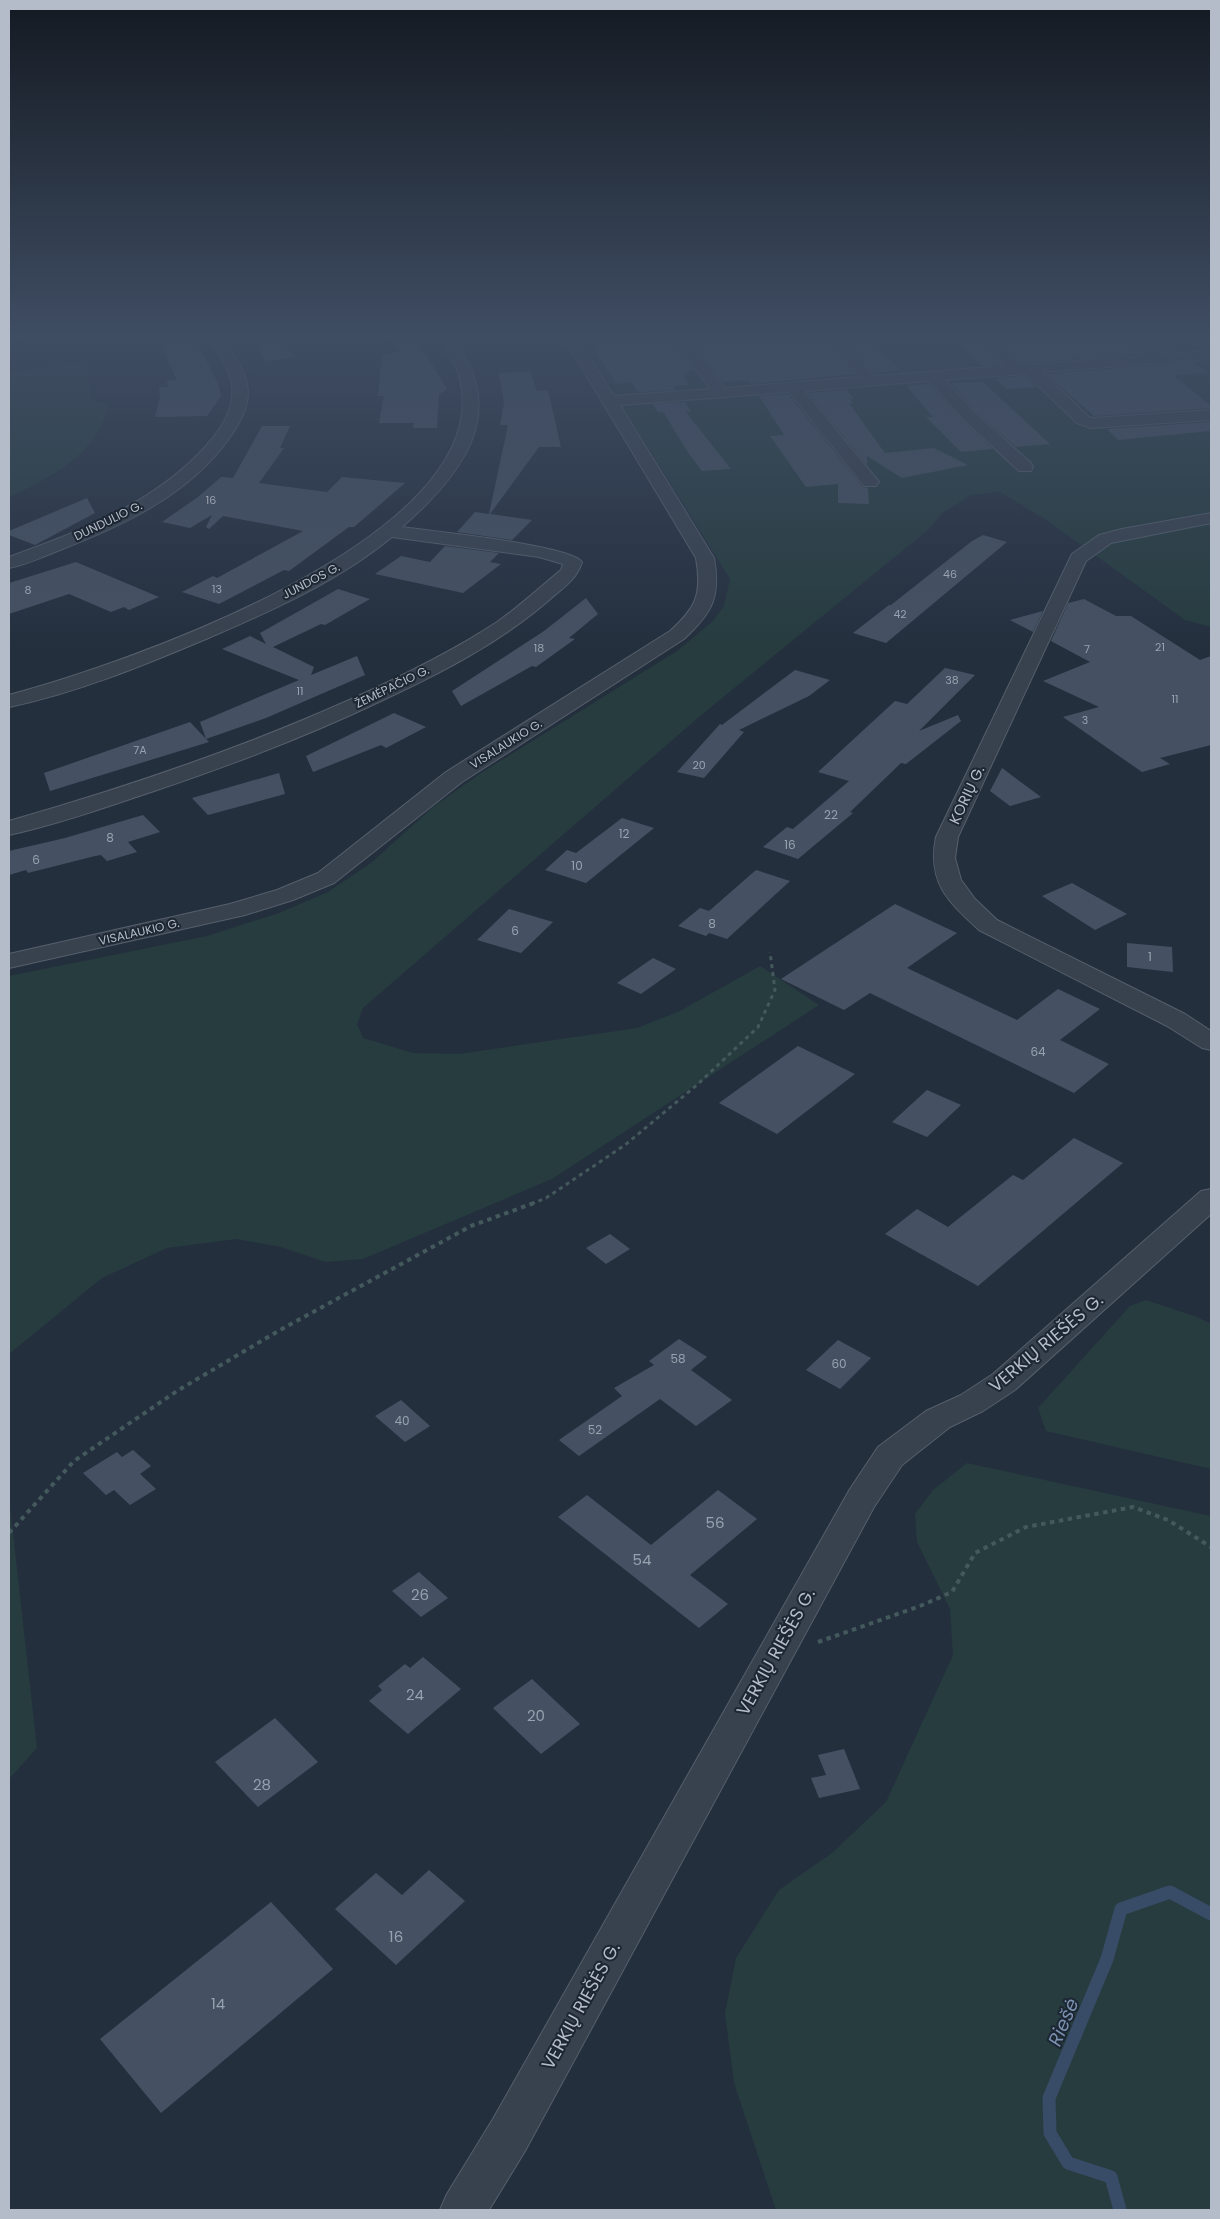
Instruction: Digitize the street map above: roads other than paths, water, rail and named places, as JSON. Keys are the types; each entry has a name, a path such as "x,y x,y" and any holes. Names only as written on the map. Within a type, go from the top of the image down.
{"street":[{"name":"DUNDULIO G.","path":"9,563 77,537 155,498 193,470 221,439"},
{"name":"JUNDOS G.","path":"9,702 98,675 156,653 260,609 345,563 390,531 418,504 453,463 463,439"},
{"name":"VISALAUKIO G.","path":"9,961 236,910 285,896 326,878 454,777 677,635 696,618 707,597 710,578 705,558 633,439"},
{"path":"835,439 870,482"},
{"path":"994,439 1025,467"},
{"name":"KORIŲ G.","path":"1211,518 1104,539 1078,558 947,837 943,860 949,880 962,902 988,925 1176,1020 1211,1042"},
{"name":"ŽEMĖPAČIO G.","path":"9,828 118,797 213,764 344,710 406,681 464,650 504,625 570,572 573,562 539,552 390,531"},
{"name":"VERKIŲ RIEŠĖS G.","path":"463,2210 509,2135 862,1498 890,1456 938,1419 972,1404 1004,1382 1211,1198"}],"waterway":[{"name":"Riešė","path":"1120,2210 1111,2177 1068,2163 1050,2133 1049,2098 1107,1959 1121,1909 1170,1892 1211,1914"}]}
